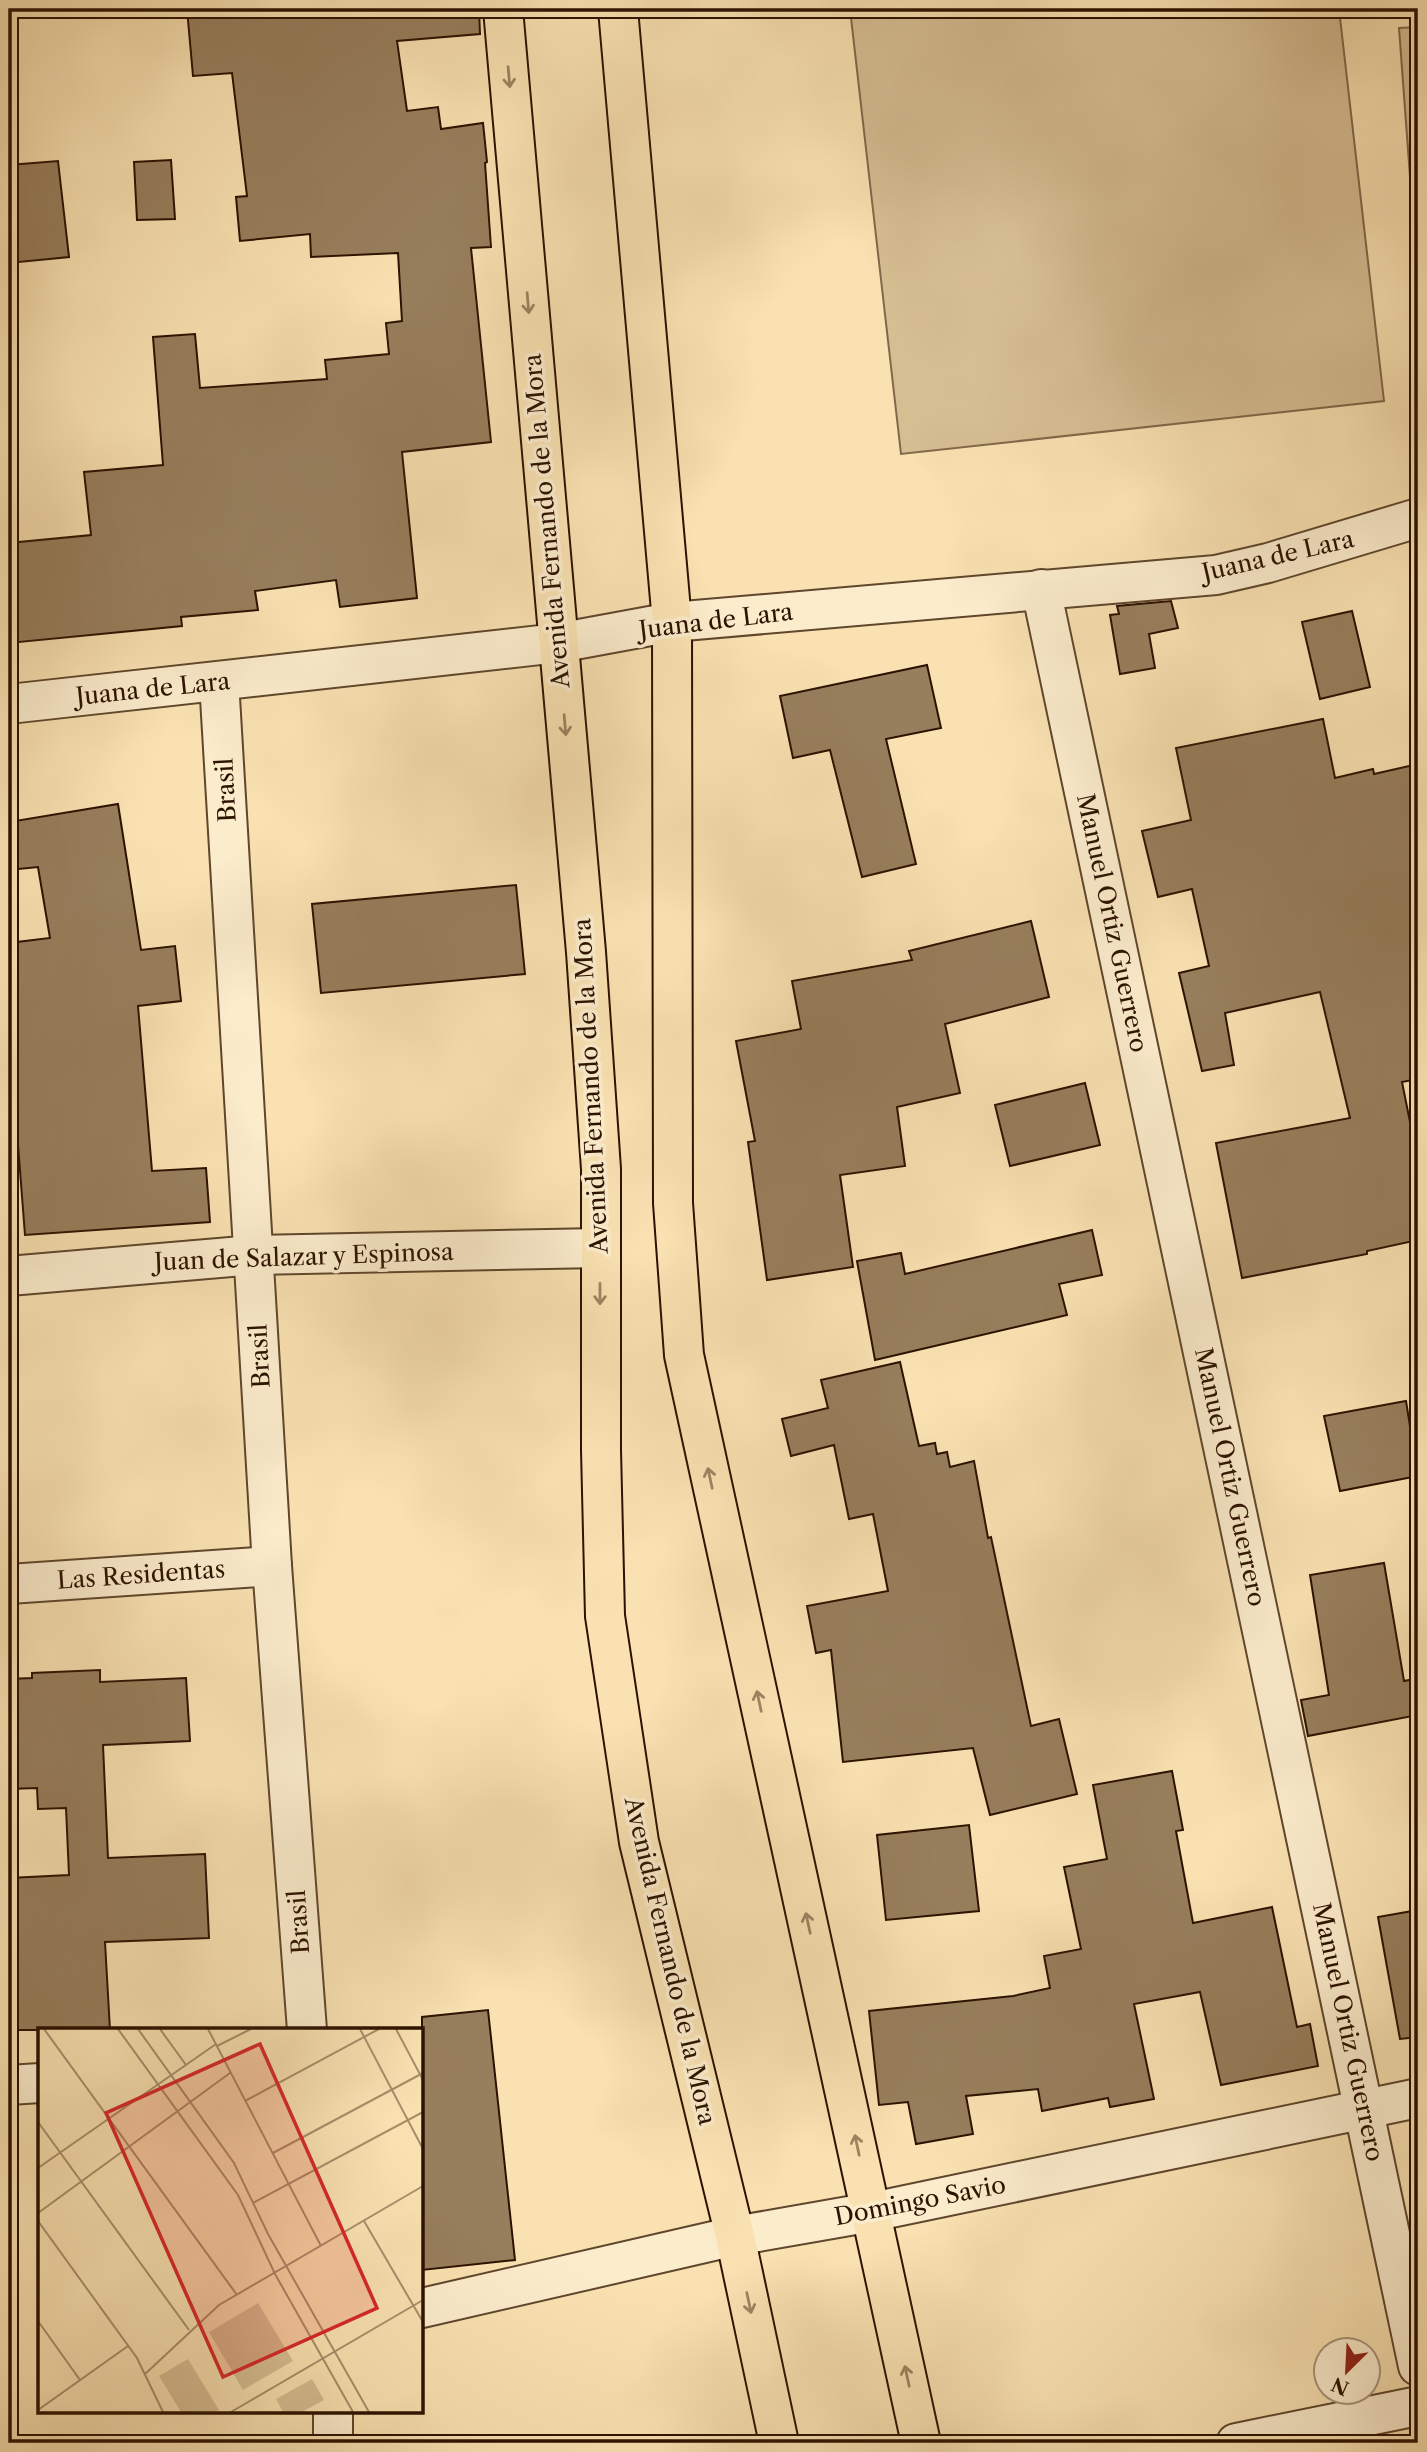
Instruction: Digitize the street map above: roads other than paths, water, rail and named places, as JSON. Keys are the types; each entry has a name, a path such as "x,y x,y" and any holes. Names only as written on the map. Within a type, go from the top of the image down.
{"main road":[{"name":"Avenida Fernando de la Mora","path":"503,9 586,952 601,1169 601,1450 605,1616 639,1842 734,2236 779,2443"},
{"path":"618,9 672,622 673,1203 684,1355 921,2443"}],"street":[{"name":"Juana de Lara","path":"9,704 558,643 672,622 1216,575 1268,563 1418,518"},
{"name":"Manuel Ortiz Guerrero","path":"1041,589 1418,2366"},
{"name":"Brasil","path":"219,681 272,1566 307,2028"},
{"name":"Juan de Salazar y Espinosa","path":"9,1276 254,1255 600,1248"},
{"name":"Las Residentas","path":"9,1584 272,1566"},
{"path":"9,2085 38,2083"},
{"name":"Domingo Savio","path":"424,2308 734,2236 872,2212 1418,2098"},
{"path":"1236,2443 1418,2406"},
{"path":"333,2414 333,2443"}]}
